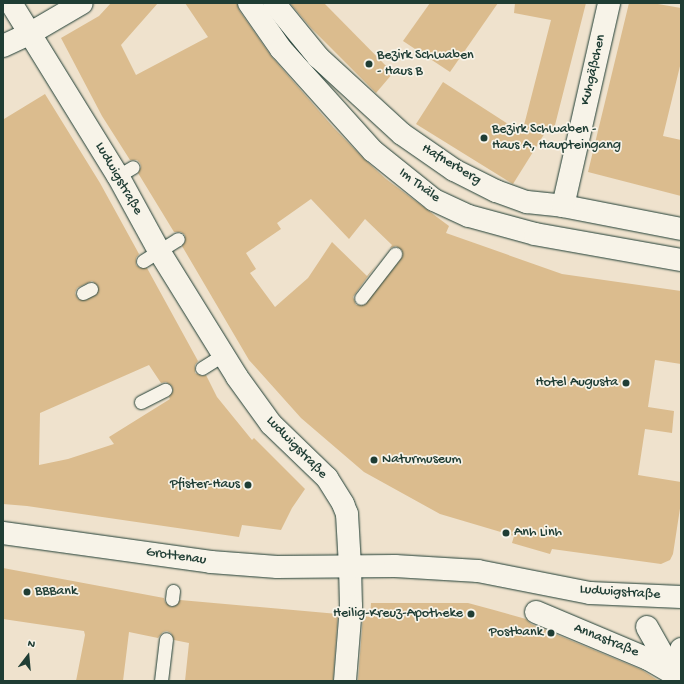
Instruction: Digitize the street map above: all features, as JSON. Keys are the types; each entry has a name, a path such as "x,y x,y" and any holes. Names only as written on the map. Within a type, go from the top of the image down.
{"street":[{"name":"Ludwigstraße","path":"11,3 30,34 126,171 151,256 271,424 327,478 335,491 347,514 350,566 395,566 478,571 590,593 681,597"},
{"path":"3,46 30,34 82,3"},
{"name":"Im Thäle","path":"249,3 281,49 373,151 430,205 535,234 681,260"},
{"name":"Hafnerberg","path":"274,3 318,57 402,134 454,170 496,191 527,202 563,206 681,230"},
{"name":"Kuhgäßchen","path":"563,206 610,3"},
{"name":"Grottenau","path":"3,533 211,562 277,566 350,566"},
{"path":"345,681 350,606 350,566"},
{"name":"Annastraße","path":"536,612 628,650 677,677"},
{"name":"Annastraße","path":"647,627 677,677"},
{"path":"677,677 681,648"}],"lane":[{"path":"151,256 178,239"},
{"path":"361,298 395,254"},
{"path":"202,368 223,355"},
{"path":"141,402 165,390"},
{"path":"161,681 166,639"}],"building":[{"path":"111,3 158,3 121,45 136,75 208,37 185,3 237,3 239,10 271,56 333,127 386,179 449,226 446,233 562,274 681,291 681,364 655,360 648,407 674,411 672,433 645,429 638,475 681,482 681,502 673,554 670,560 661,564 552,549 550,554 512,543 514,536 440,514 364,472 301,418 249,360 182,246 185,242 185,235 181,232 174,232 138,173 141,167 140,163 137,160 130,160 102,116 61,38 99,16","holes":["311,199 349,239 365,219 392,245 390,248 396,246 402,251 401,259 364,305 356,305 353,297 376,265 367,276 332,242 308,278 275,307 250,273 256,269 246,253 281,229 277,223"]},
{"name":"Bezirk Schwaben - Haus B","path":"290,3 324,3 393,73 376,93 311,28"},
{"path":"430,3 498,3 450,72 403,41"},
{"path":"515,3 586,3 554,129 548,128 513,184 416,124 443,82 522,133 551,20 514,13"},
{"path":"629,3 652,3 681,8 681,62 663,136 681,140 681,196 588,172"},
{"path":"45,94 100,183 139,254 136,258 136,265 140,268 147,268 198,361 195,365 195,373 202,376 206,375 217,397 252,440 254,438 305,489 292,508 281,530 242,525 239,537 27,506 3,504 4,119","holes":["92,281 98,286 97,294 86,300 78,299 75,293 77,288","149,365 161,383 166,382 172,386 173,391 169,397 170,399 109,437 114,444 68,459 39,465 40,413"]},
{"path":"3,568 164,598 165,602 171,607 175,606 180,600 338,614 333,681 185,681 189,643 174,640 171,633 167,631 163,632 158,638 129,632 123,681 76,681 85,635 84,631 3,619"},
{"path":"371,603 468,603 494,610 526,619 531,624 642,670 659,681 358,681 363,616 370,617"}],"place":[{"name":"Bezirk Schwaben - Haus B","path":"369,64"},
{"name":"Bezirk Schwaben - Haus A, Haupteingang","path":"484,138"},
{"name":"Hotel Augusta","path":"626,383"},
{"name":"Naturmuseum","path":"374,460"},
{"name":"Pfister-Haus","path":"248,485"},
{"name":"Anh Linh","path":"506,533"},
{"name":"BBBank","path":"27,592"},
{"name":"Heilig-Kreuz-Apotheke","path":"471,614"},
{"name":"Postbank","path":"551,633"}]}
